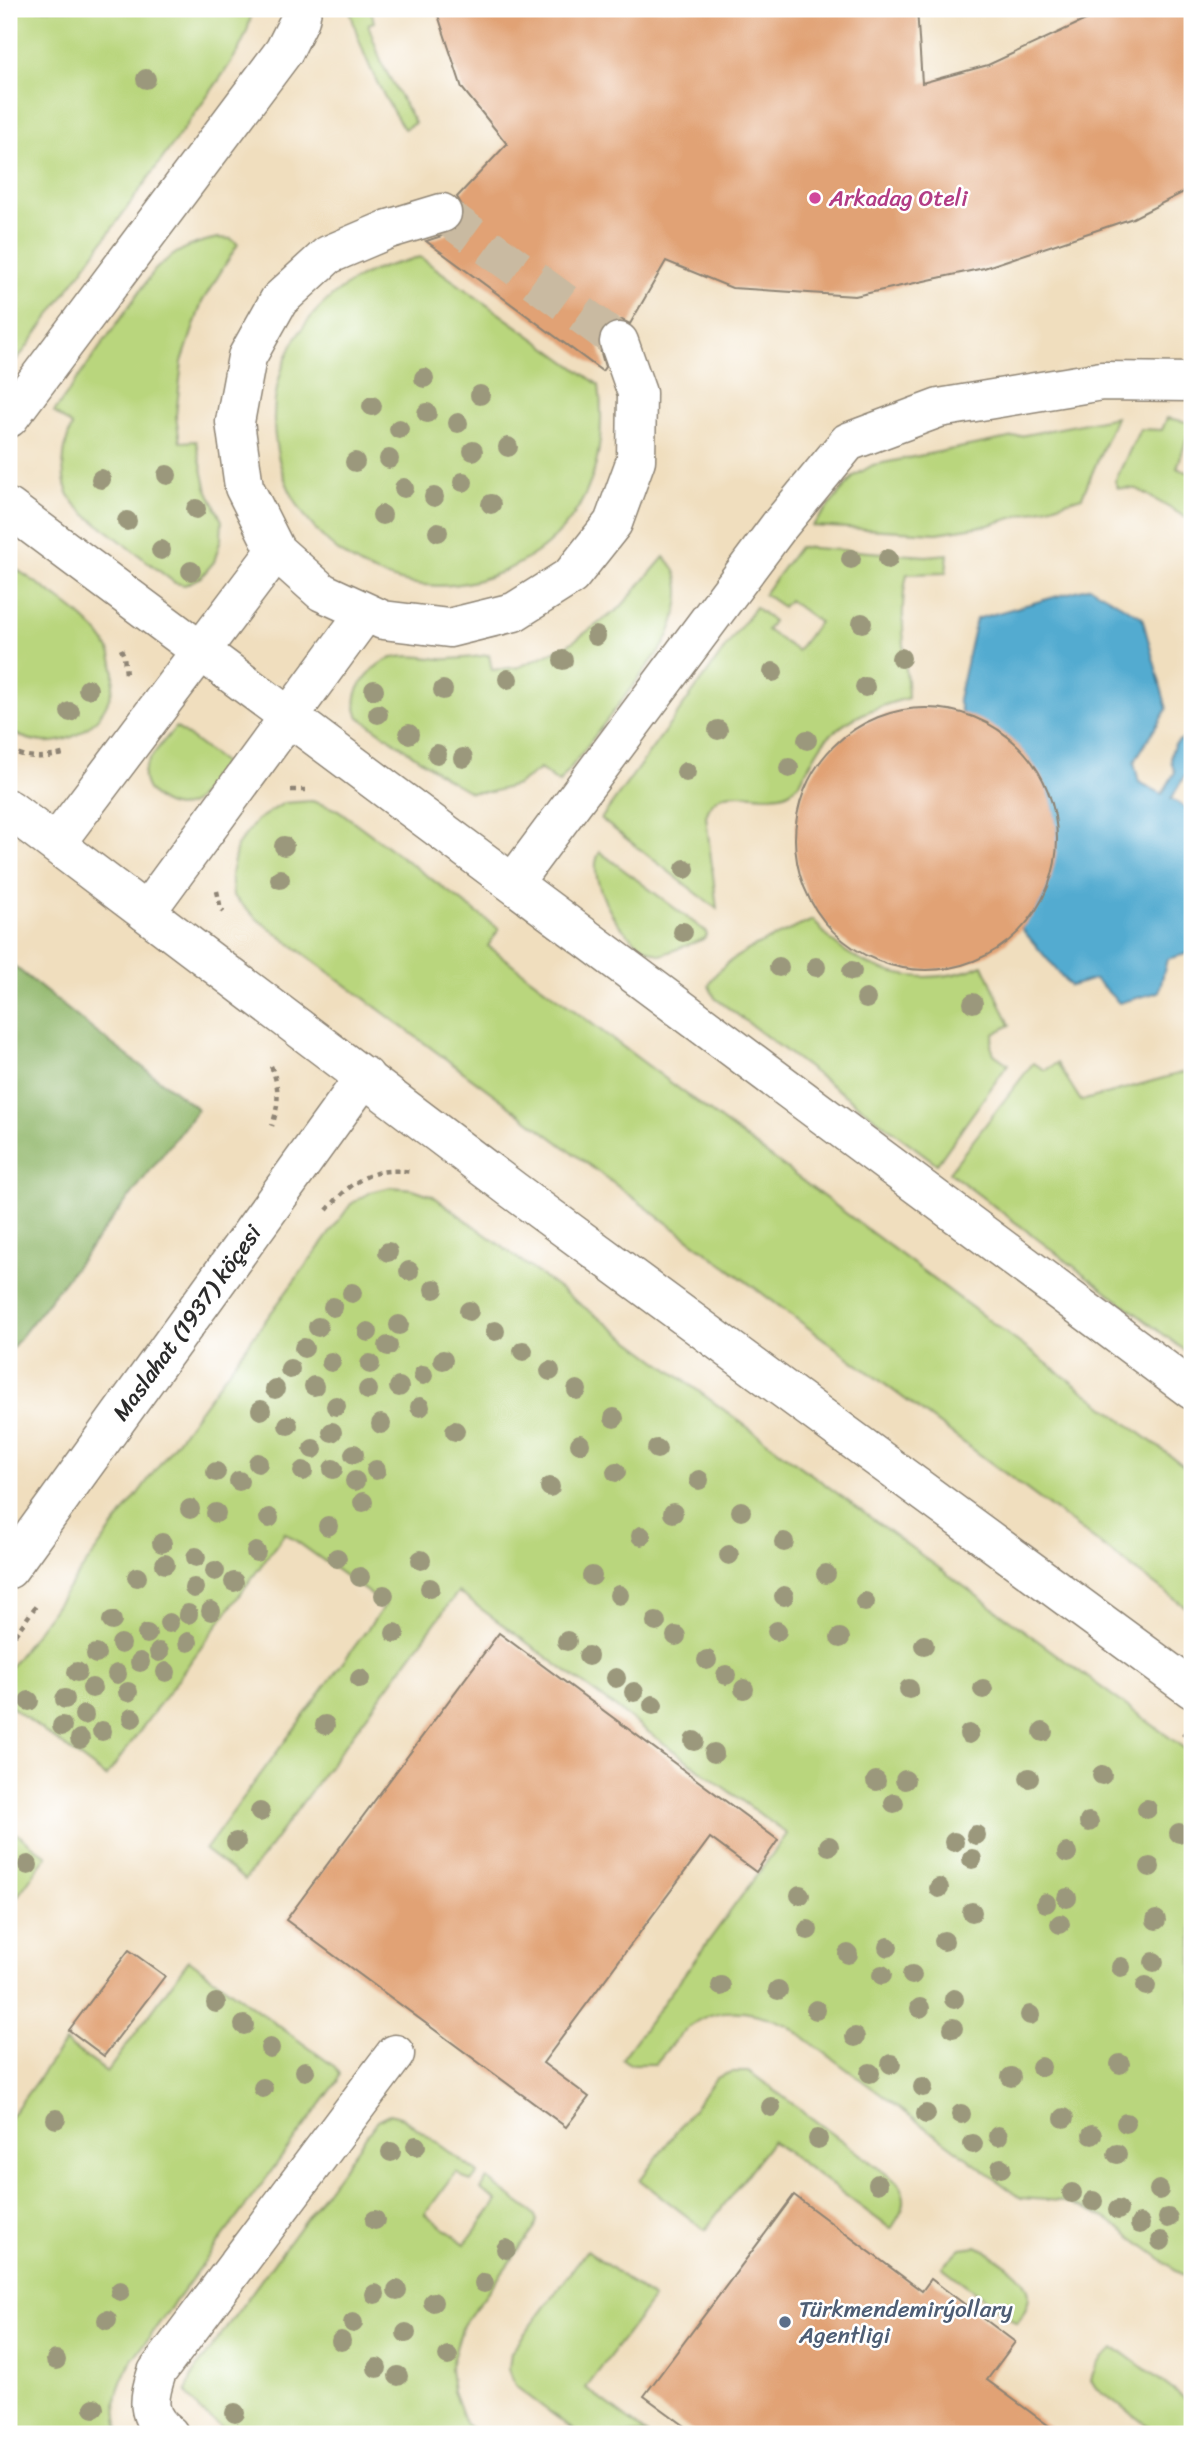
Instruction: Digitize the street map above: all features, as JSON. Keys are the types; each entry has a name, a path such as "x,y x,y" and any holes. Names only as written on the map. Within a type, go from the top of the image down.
{"street":[{"path":"9,418 284,51 300,19 302,9"},
{"path":"442,213 389,229 328,255 279,300 247,358 235,422 244,487 276,551 322,592 383,621 449,628 514,612 571,576 613,523 636,460 637,393 619,342"},
{"path":"513,883 779,526 848,442 939,408 1102,381 1192,382"},
{"path":"9,508 1192,1390"},
{"path":"56,843 276,551"},
{"path":"145,912 365,613"},
{"path":"9,809 513,1190 1192,1689"},
{"name":"Maslahat (1937) köçesi","path":"9,1569 365,1076"},
{"path":"169,2434 152,2416 149,2394 157,2372 395,2054"}],"path":[{"path":"120,646 124,656 126,680"},
{"path":"9,750 23,756 51,758 69,753"},
{"path":"280,791 316,790"},
{"path":"215,880 221,909 230,919"},
{"path":"269,1063 278,1091 277,1110 270,1132"},
{"path":"324,1214 347,1187 372,1174 398,1170 422,1173"},
{"path":"9,1643 41,1599"},
{"path":"1181,1732 1192,1740"}],"green space":[{"path":"9,9 252,9 243,41 227,69 24,351 9,368"},
{"path":"350,9 371,9 374,22 368,24 382,64 415,123 404,129 372,71 359,41"},
{"path":"218,238 231,239 238,244 202,302 182,362 176,416 180,442 196,441 206,487 222,521 221,539 214,562 201,577 185,585 175,583 89,518 72,500 65,483 63,463 72,426 54,412 155,270 183,249"},
{"path":"420,257 599,385 601,409 601,432 593,477 573,516 558,534 539,551 509,569 477,580 443,586 409,583 358,564 319,533 291,494 277,449 275,402 287,356 314,314 355,280 387,266"},
{"path":"1116,417 1082,497 989,525 937,533 812,526 854,476 873,465"},
{"path":"1167,418 1192,423 1177,468 1192,474 1192,521 1137,489 1118,488 1115,481 1140,429 1162,430"},
{"path":"799,547 926,556 948,554 946,573 907,574 903,620 908,698 865,713 836,730 822,744 798,783 787,793 771,796 725,795 712,804 706,816 717,909 601,819 755,607 773,621 767,630 797,651 819,622 789,600 783,607 764,594"},
{"path":"664,557 677,576 679,587 677,612 669,635 559,783 540,769 517,785 491,792 470,792 359,717 355,702 358,690 368,674 385,661 405,656 446,659 489,655 492,670 519,667 568,645 620,608"},
{"path":"9,564 82,617 105,642 111,655 113,687 108,702 99,716 75,736 44,742 21,737 9,731"},
{"path":"176,727 224,763 194,802 176,807 150,793 144,775 152,756"},
{"path":"312,801 338,810 499,929 488,946 1192,1472 1192,1612 257,919 233,896 231,874 237,846 257,820 284,803"},
{"path":"600,852 705,931 707,935 704,939 661,955 638,943 619,925 606,903 596,871"},
{"path":"813,920 839,947 856,958 891,972 909,976 946,976 983,965 1010,1025 994,1034 991,1046 994,1054 1008,1064 937,1164 715,998 709,986 725,965 754,947"},
{"path":"9,962 198,1109 9,1352"},
{"path":"1033,1063 1045,1070 1057,1063 1081,1101 1192,1070 1192,1356 949,1172"},
{"path":"391,1187 413,1189 433,1196 1192,1754 1192,2282 1106,2218 1085,2208 1060,2201 1021,2198 787,2025 773,2019 745,2012 718,2013 692,2024 655,2064 630,2064 622,2059 787,1834 458,1592 245,1880 205,1850 385,1605 285,1533 106,1777 9,1705 9,1669 351,1204 371,1192"},
{"path":"9,1828 47,1856 9,1908"},
{"path":"189,1960 335,2067 340,2074 337,2082 132,2360 117,2396 120,2434 9,2434 9,2119 65,2042 107,2072"},
{"path":"731,2072 750,2072 897,2182 904,2201 891,2229 772,2141 705,2230 640,2180 716,2078"},
{"path":"390,2114 403,2118 478,2173 471,2182 456,2172 425,2214 465,2244 497,2201 480,2189 487,2179 534,2214 537,2220 535,2228 463,2325 450,2369 453,2391 465,2423 478,2434 232,2434 200,2411 186,2392 193,2373 378,2120"},
{"path":"976,2246 1009,2267 1027,2286 1027,2307 1017,2323 942,2267 961,2248"},
{"path":"587,2250 653,2299 586,2388 647,2434 579,2434 515,2386 509,2369 511,2352"},
{"path":"1114,2349 1122,2352 1192,2404 1192,2434 1159,2434 1096,2388 1091,2380 1094,2371 1102,2358"}],"water":[{"path":"1090,587 1142,617 1167,709 1134,762 1139,782 1162,794 1175,772 1171,754 1175,744 1192,738 1192,777 1184,777 1171,799 1192,811 1192,945 1187,954 1167,959 1159,992 1119,1003 1095,979 1070,986 1021,928 1041,898 1052,867 1056,835 1051,804 1040,776 1021,750 995,729 962,714 958,699 976,619"}],"building":[{"name":"Arkadag Oteli","path":"436,9 917,9 922,83 988,65 1105,9 1192,9 1192,188 1133,218 984,268 855,296 732,288 666,261 630,324 622,320 612,321 602,328 597,339 605,367 602,371 426,241 448,234 458,227 463,217 463,207 457,197 507,144 462,88"},
{"path":"926,708 976,718 999,730 1027,756 1047,789 1057,839 1047,889 1035,912 1009,940 976,960 926,970 876,960 853,948 825,922 805,889 795,839 805,789 817,766 843,738 876,718"},
{"path":"499,1633 778,1840 756,1872 710,1838 543,2063 589,2097 566,2127 286,1920"},
{"path":"129,1950 165,1976 104,2056 69,2030"},
{"name":"Türkmendemirýollary Agentligi","path":"794,2195 922,2291 931,2279 1015,2342 987,2380 1060,2434 696,2434 644,2396"}],"tunnel":[{"path":"442,213 619,342"}],"place":[{"name":"Arkadag Oteli","path":"815,198"},
{"name":"Türkmendemirýollary Agentligi","path":"785,2322"}]}
